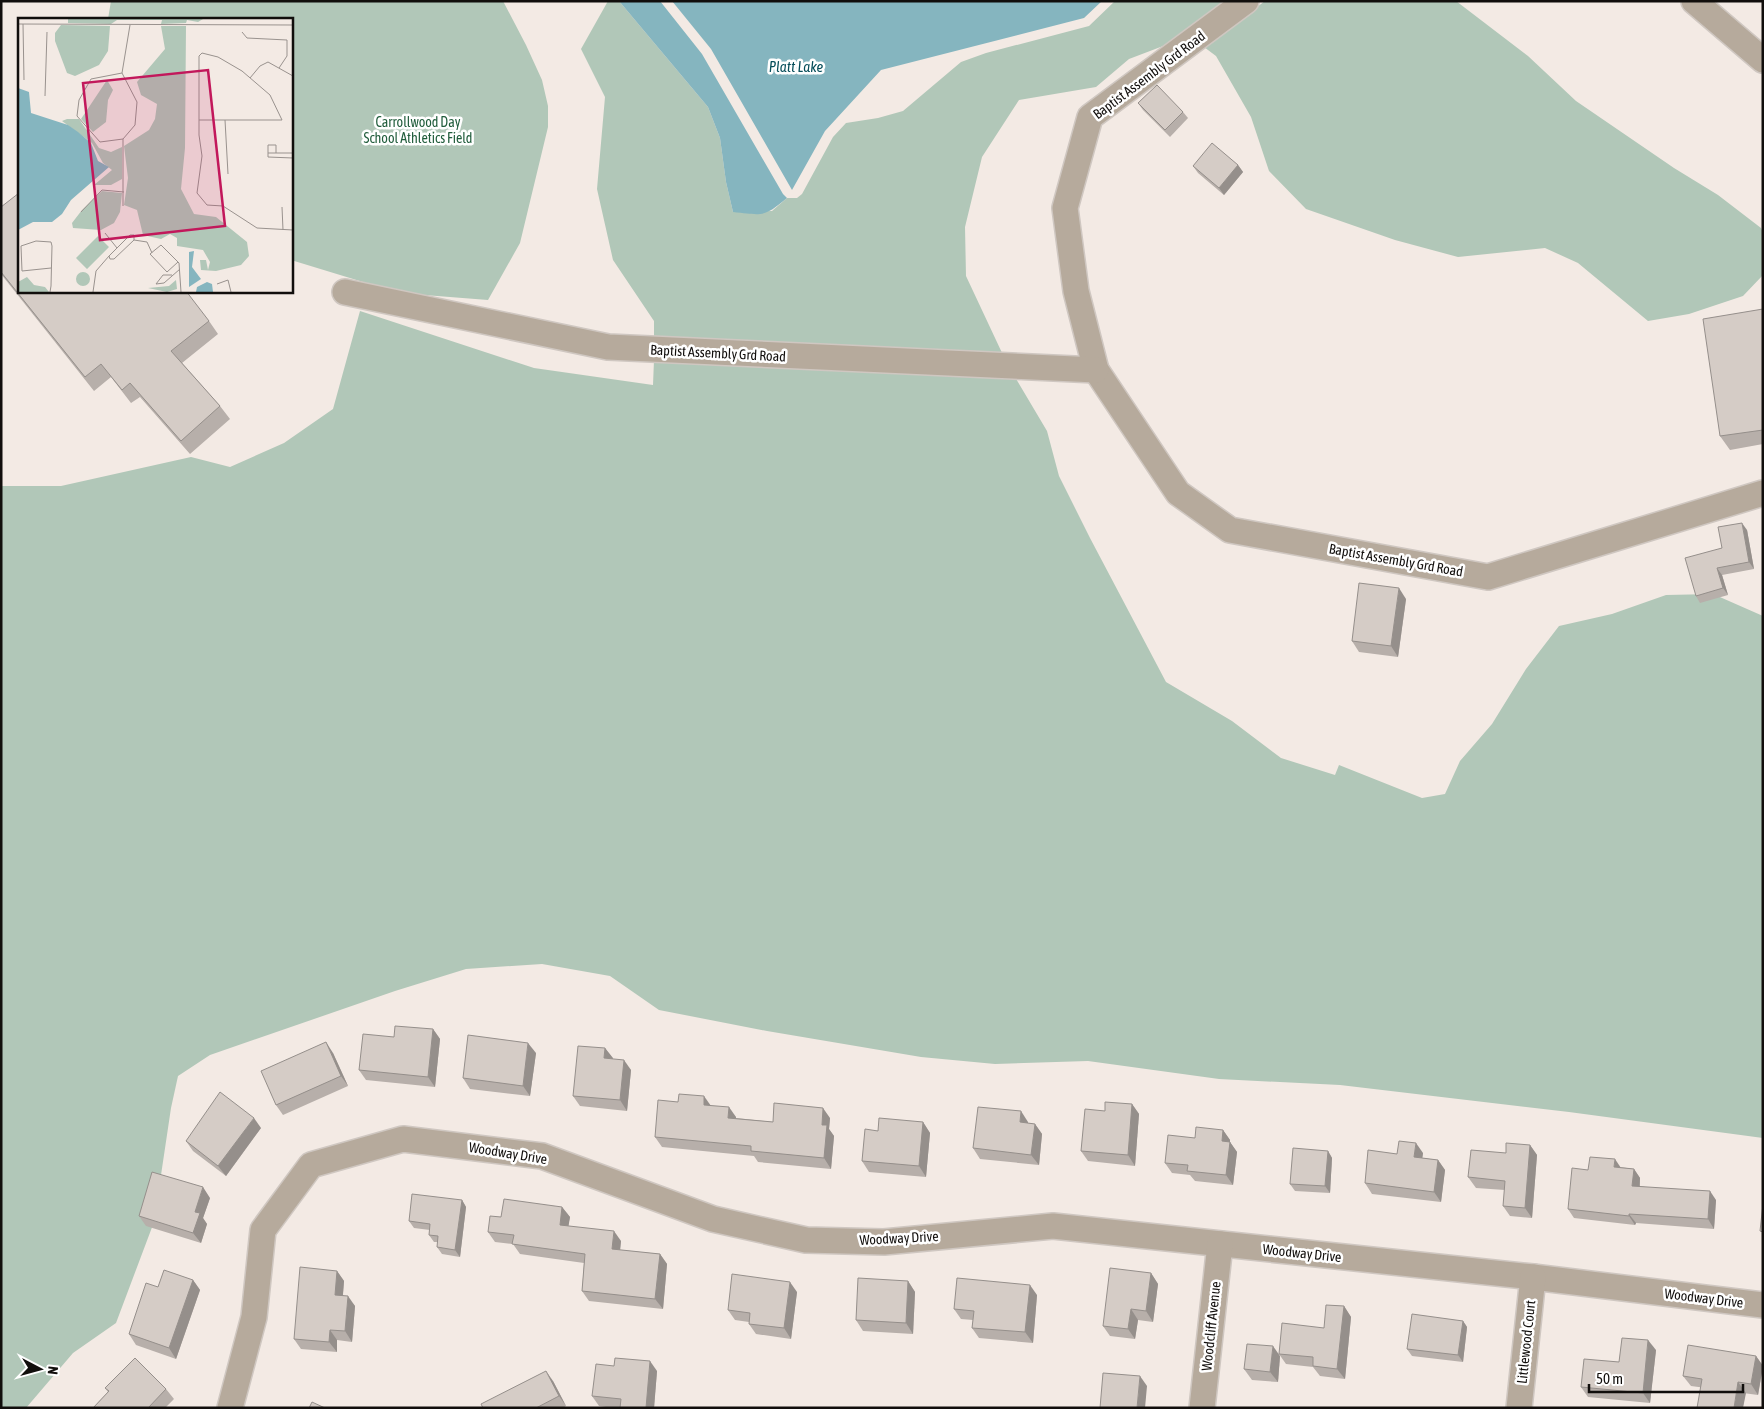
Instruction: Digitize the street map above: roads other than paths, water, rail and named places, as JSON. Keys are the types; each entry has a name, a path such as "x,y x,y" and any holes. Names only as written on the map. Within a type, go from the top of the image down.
{"street":[{"name":"Baptist Assembly Grd Road","path":"1246,1 1090,117 1065,208 1076,291 1096,370 1178,493 1230,530 1488,577 1763,492"},
{"path":"1694,1 1763,60"},
{"name":"Baptist Assembly Grd Road","path":"345,292 608,348 1096,370"},
{"name":"Woodway Drive","path":"230,1408 254,1317 262,1230 311,1165 403,1138 542,1156 713,1220 806,1240 884,1242 1052,1226 1534,1277 1763,1305"},
{"name":"Woodcliff Avenue","path":"1202,1408 1220,1244"},
{"name":"Littlewood Court","path":"1519,1408 1534,1277"}],"water":[{"path":"619,1 660,1 702,54 787,198 773,209 762,214 733,212 726,182 720,138 708,107"},
{"name":"Platt Lake","path":"672,1 1102,1 1084,18 881,70 825,131 792,190 711,49"}],"park label":[{"name":"Carrollwood Day School Athletics Field","path":"418,130"}]}
